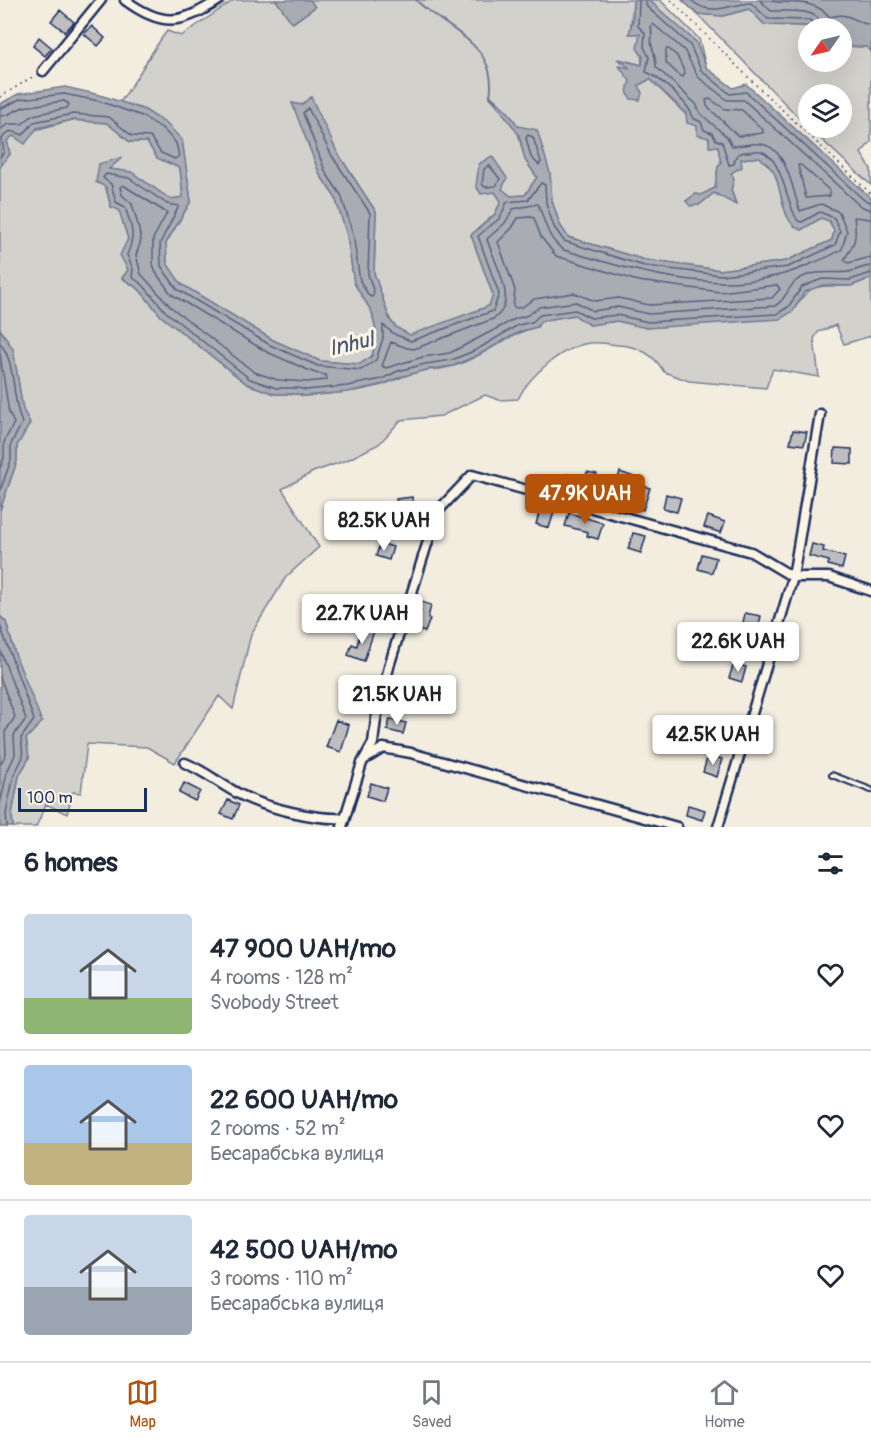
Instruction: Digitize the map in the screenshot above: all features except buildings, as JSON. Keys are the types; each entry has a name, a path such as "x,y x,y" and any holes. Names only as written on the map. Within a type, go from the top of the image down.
{"street":[{"path":"43,71 101,0"},
{"path":"125,0 140,11 170,22 200,12 219,0"},
{"path":"718,827 793,577 820,414"},
{"path":"185,763 201,770 214,781 244,797 307,816 344,823 362,763 373,743 376,719 390,663 437,512 472,475 751,552 793,577 829,577 871,591"},
{"path":"362,763 370,754 383,748 411,753 677,827"}],"lane":[{"path":"832,775 871,790"}],"path":[{"path":"671,0 871,194"},
{"path":"0,97 43,71"}],"shaded area":[{"path":"234,0 276,0 293,23 315,7 310,0 636,0 633,3 630,33 640,34 642,65 619,59 632,70 621,66 639,85 650,79 709,138 710,147 718,146 721,163 718,167 715,188 701,195 696,194 686,201 699,205 714,193 736,203 731,190 734,179 731,172 740,159 760,157 775,173 787,216 801,230 821,218 829,221 834,231 832,240 786,261 720,270 645,260 568,237 560,225 552,201 550,173 508,112 492,97 518,133 525,160 537,177 525,195 511,196 501,189 495,192 501,201 495,214 471,235 493,295 489,306 410,336 397,328 390,320 374,273 376,212 337,152 311,98 301,105 293,103 320,175 335,197 347,235 354,283 372,312 377,336 372,356 360,364 320,361 273,340 181,284 167,264 166,243 191,201 182,140 145,110 120,102 167,31 181,36"},
{"path":"646,0 660,0 699,39 706,67 696,42"},
{"path":"749,9 765,25 798,26 798,72 852,72 852,46 866,47 871,51 871,142 861,153 871,169 871,185 820,138 852,138 852,84 798,84 798,117 697,14 723,16"},
{"path":"72,120 107,123 130,142 147,142 157,158 180,168 183,198 170,199 131,172 108,169 121,158 99,164 111,207 119,209 128,239 121,255 128,270 122,278 139,289 161,316 247,384 275,394 304,396 353,391 382,385 417,372 449,367 474,358 515,335 537,327 540,321 575,315 590,325 617,321 647,328 793,311 810,290 821,286 851,285 871,278 871,336 844,344 836,325 818,332 814,339 819,377 773,369 766,388 689,381 664,372 655,360 638,349 590,343 580,345 558,356 538,372 518,399 499,400 485,395 441,416 401,420 379,444 347,460 313,472 282,489 319,547 286,577 251,634 233,709 219,696 175,763 147,747 87,744 81,793 73,792 67,814 46,804 36,827 13,827 12,814 19,776 29,758 15,654 6,622 0,616 0,510 17,461 17,446 30,423 23,410 13,349 0,329 0,167 10,154 7,141 13,136"}],"water":[{"path":"276,0 310,0 315,7 292,23"},
{"path":"646,0 652,3 696,42 706,67 733,88 746,84 798,131 798,138 805,138 871,198 871,278 851,286 823,285 804,292 793,311 780,319 647,328 617,321 590,325 574,315 541,321 537,327 521,331 453,366 426,370 384,384 348,392 304,396 275,394 247,384 161,316 139,289 122,278 128,270 120,255 128,239 119,210 111,207 106,187 96,182 99,164 123,157 109,169 131,172 170,199 183,197 180,168 157,158 147,142 130,142 107,123 72,120 37,128 25,144 13,136 7,141 10,154 0,167 0,104 18,94 65,87 100,95 145,110 167,124 182,140 191,201 166,243 167,263 181,284 273,340 320,361 360,364 372,356 377,336 372,312 354,283 347,235 335,197 320,175 292,103 301,105 311,97 337,152 376,212 374,273 390,320 397,328 410,335 489,306 493,295 471,235 495,214 501,201 495,192 481,194 476,186 479,164 492,156 507,178 502,189 511,196 525,195 537,177 525,160 519,135 489,94 508,112 518,126 537,130 550,173 552,201 560,225 568,237 645,260 720,270 786,261 832,240 834,231 830,221 821,218 801,230 795,227 786,214 774,172 760,157 741,159 742,167 731,173 734,179 731,190 736,205 714,193 699,205 690,206 686,201 696,194 701,195 715,188 718,167 721,163 718,146 709,147 709,138 697,135 697,126 687,123 686,113 650,79 639,85 642,93 640,100 629,97 630,81 619,66 630,68 617,59 642,65 643,57 637,48 640,34 629,34 633,19 633,2"},
{"path":"682,0 871,0 871,51 866,47 852,46 852,18 798,18 798,26 765,25 749,9 723,16 697,14"},
{"path":"0,329 13,349 23,410 30,423 17,446 17,461 0,510"},
{"path":"0,616 6,622 15,654 42,722 26,739 29,758 19,776 12,814 13,827 0,827"}],"waterway":[{"path":"416,0 479,51 487,64 491,79 490,97 497,104"}],"water label":[{"name":"Inhul","path":"351,343"}]}
